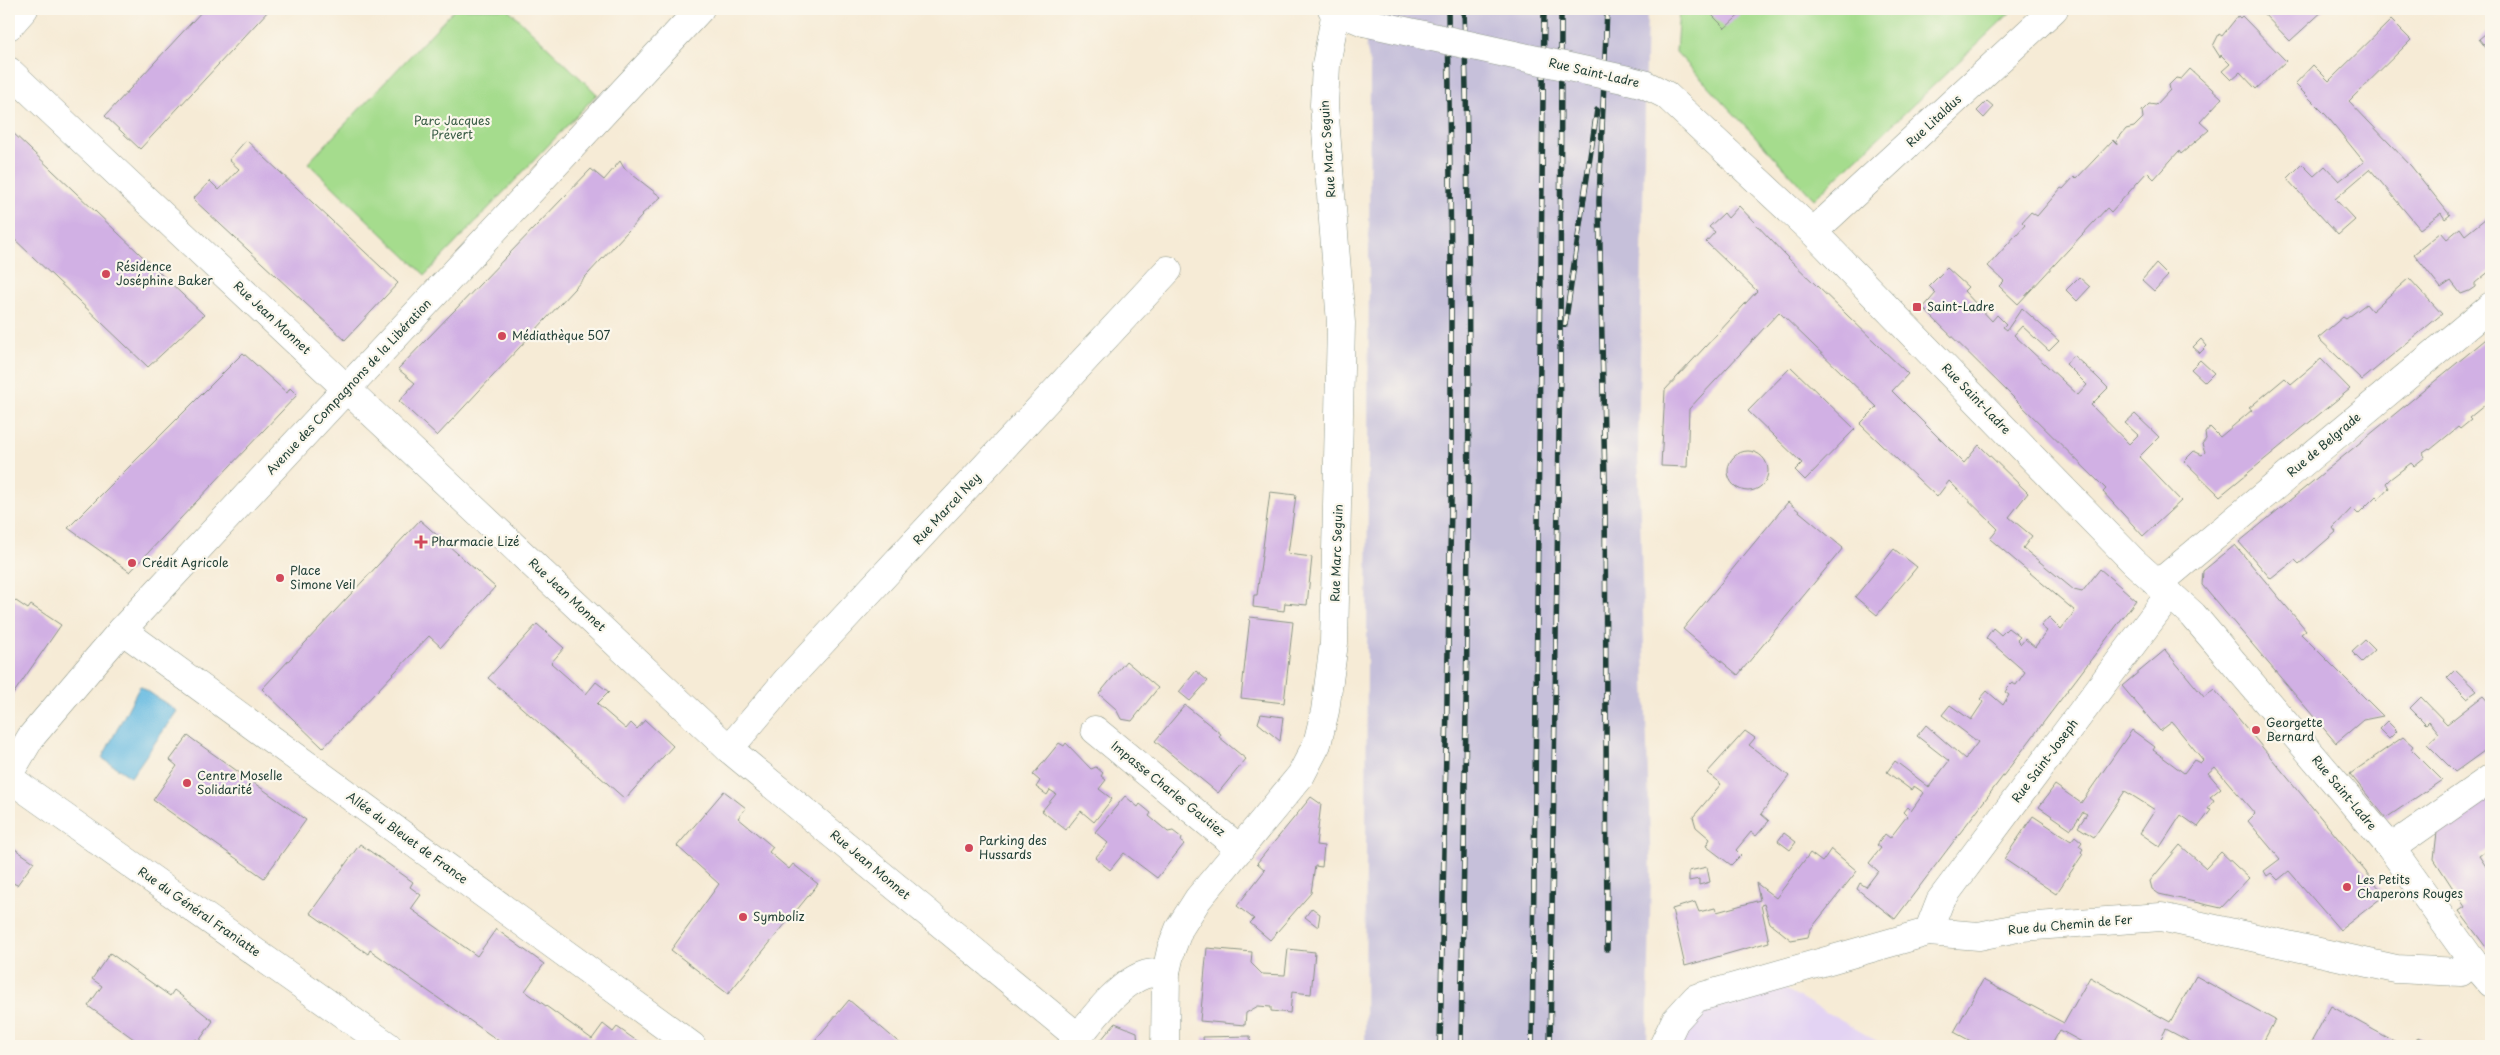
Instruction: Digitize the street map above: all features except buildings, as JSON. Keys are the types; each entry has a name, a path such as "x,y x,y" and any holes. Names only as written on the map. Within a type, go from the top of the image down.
{"street":[{"path":"9,26 24,9"},
{"name":"Avenue des Compagnons de la Libération","path":"9,776 31,737 122,630 700,9"},
{"name":"Rue Litaldus","path":"1813,232 2054,9"},
{"name":"Rue Saint-Ladre","path":"1334,10 1364,22 1628,80 1655,89 1672,99 1813,232 2134,562 2194,615 2391,848 2472,962 2491,983"},
{"name":"Rue Marc Seguin","path":"1165,1046 1166,972 1170,950 1187,914 1301,775 1312,758 1321,728 1334,643 1341,323 1324,105 1326,65 1334,10"},
{"name":"Rue Jean Monnet","path":"9,72 729,748 1075,1042"},
{"name":"Rue Marcel Ney","path":"729,748 787,680 1168,270"},
{"name":"Rue de Belgrade","path":"2164,589 2491,306"},
{"name":"Rue Saint-Joseph","path":"1928,932 1940,902 2164,589"},
{"name":"Allée du Bleuet de France","path":"122,630 692,1046"},
{"name":"Impasse Charles Gautiez","path":"1095,730 1240,848"},
{"name":"Rue du Général Franiatte","path":"9,776 388,1046"},
{"path":"2391,848 2491,778"},
{"name":"Rue du Chemin de Fer","path":"1664,1046 1675,1021 1696,998 1928,932 1979,936 2022,927 2161,917 2396,969 2461,972 2472,962"},
{"path":"1075,1042 1106,1004 1130,983 1146,974 1166,972"}],"shaded area":[{"path":"1359,9 1647,9 1638,452 1651,875 1647,1046 1365,1046 1370,65"},
{"path":"1776,984 1886,1046 1673,1046 1702,1005"}],"green space":[{"name":"Parc Jacques Prévert","path":"455,9 508,9 597,94 425,275 308,163"},
{"path":"1679,9 2014,9 1814,199 1676,52"}],"water":[{"path":"140,686 177,711 131,777 102,758"}],"railway":[{"path":"1440,1046 1451,505 1448,9"},
{"path":"1461,1046 1469,398 1464,9"},
{"path":"1532,1046 1544,9"},
{"path":"1550,1046 1560,366 1561,9"},
{"path":"1607,9 1599,201 1605,482 1607,949"},
{"path":"1565,325 1597,110"}],"place":[{"name":"Résidence Joséphine Baker","path":"106,274"},
{"name":"Saint-Ladre","path":"1917,307"},
{"name":"Médiathèque 507","path":"502,336"},
{"name":"Pharmacie Lizé","path":"421,542"},
{"name":"Crédit Agricole","path":"132,563"},
{"name":"Place Simone Veil","path":"280,578"},
{"name":"Georgette Bernard","path":"2256,730"},
{"name":"Centre Moselle Solidarité","path":"187,783"},
{"name":"Parking des Hussards","path":"969,848"},
{"name":"Les Petits Chaperons Rouges","path":"2347,887"},
{"name":"Symboliz","path":"743,917"}]}
